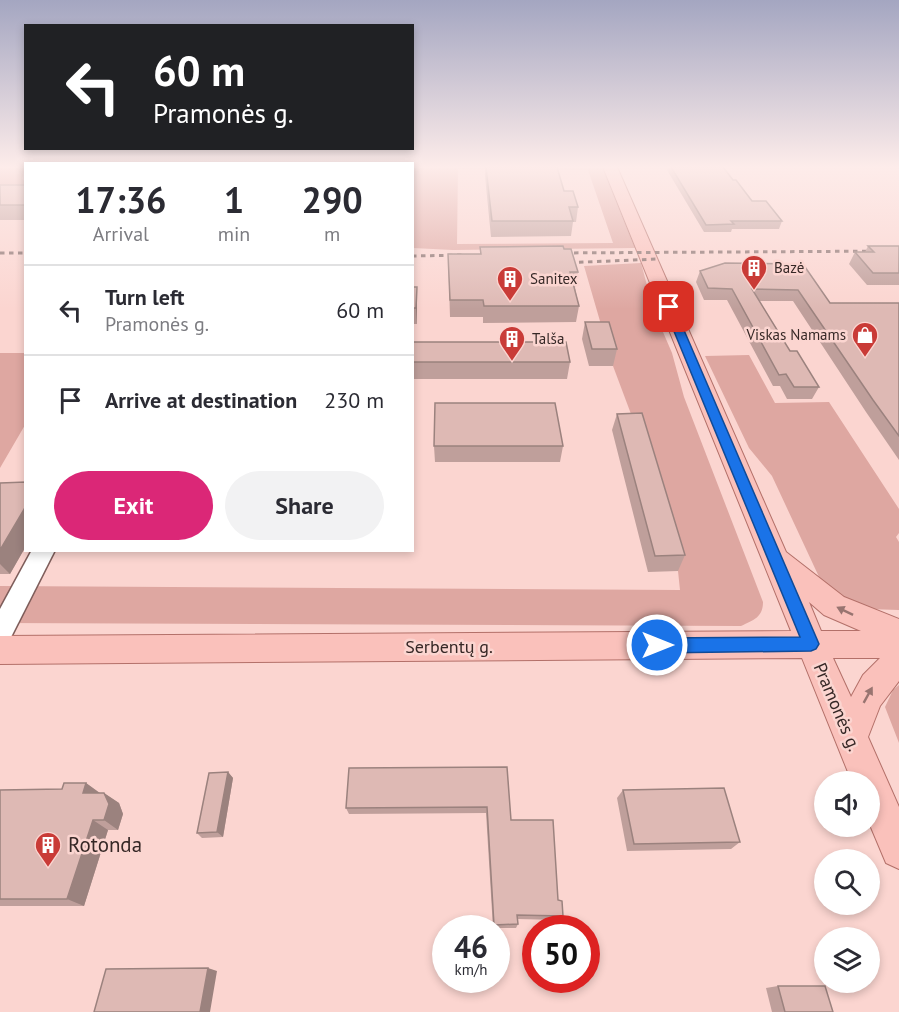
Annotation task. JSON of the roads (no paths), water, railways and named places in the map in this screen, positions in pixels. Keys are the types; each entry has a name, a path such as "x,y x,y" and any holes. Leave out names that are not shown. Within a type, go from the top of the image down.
{"main road":[{"name":"Pramonės g.","path":"630,214 865,771"},
{"path":"774,556 834,606 899,633"},
{"name":"Serbentų g.","path":"0,650 899,644"},
{"path":"851,737 866,697 876,683 899,662"},
{"name":"Pramonės g.","path":"880,805 899,850"}],"street":[{"path":"0,633 43,552"}],"railway":[{"path":"556,253 899,251"},
{"path":"0,253 24,253"},
{"path":"414,256 463,255"},
{"path":"561,263 657,259"}],"place":[{"name":"Bazė","path":"754,291"},
{"name":"Sanitex","path":"510,302"},
{"name":"Viskas Namams","path":"865,358"},
{"name":"Talša","path":"512,362"},
{"name":"Rotonda","path":"48,868"}]}
